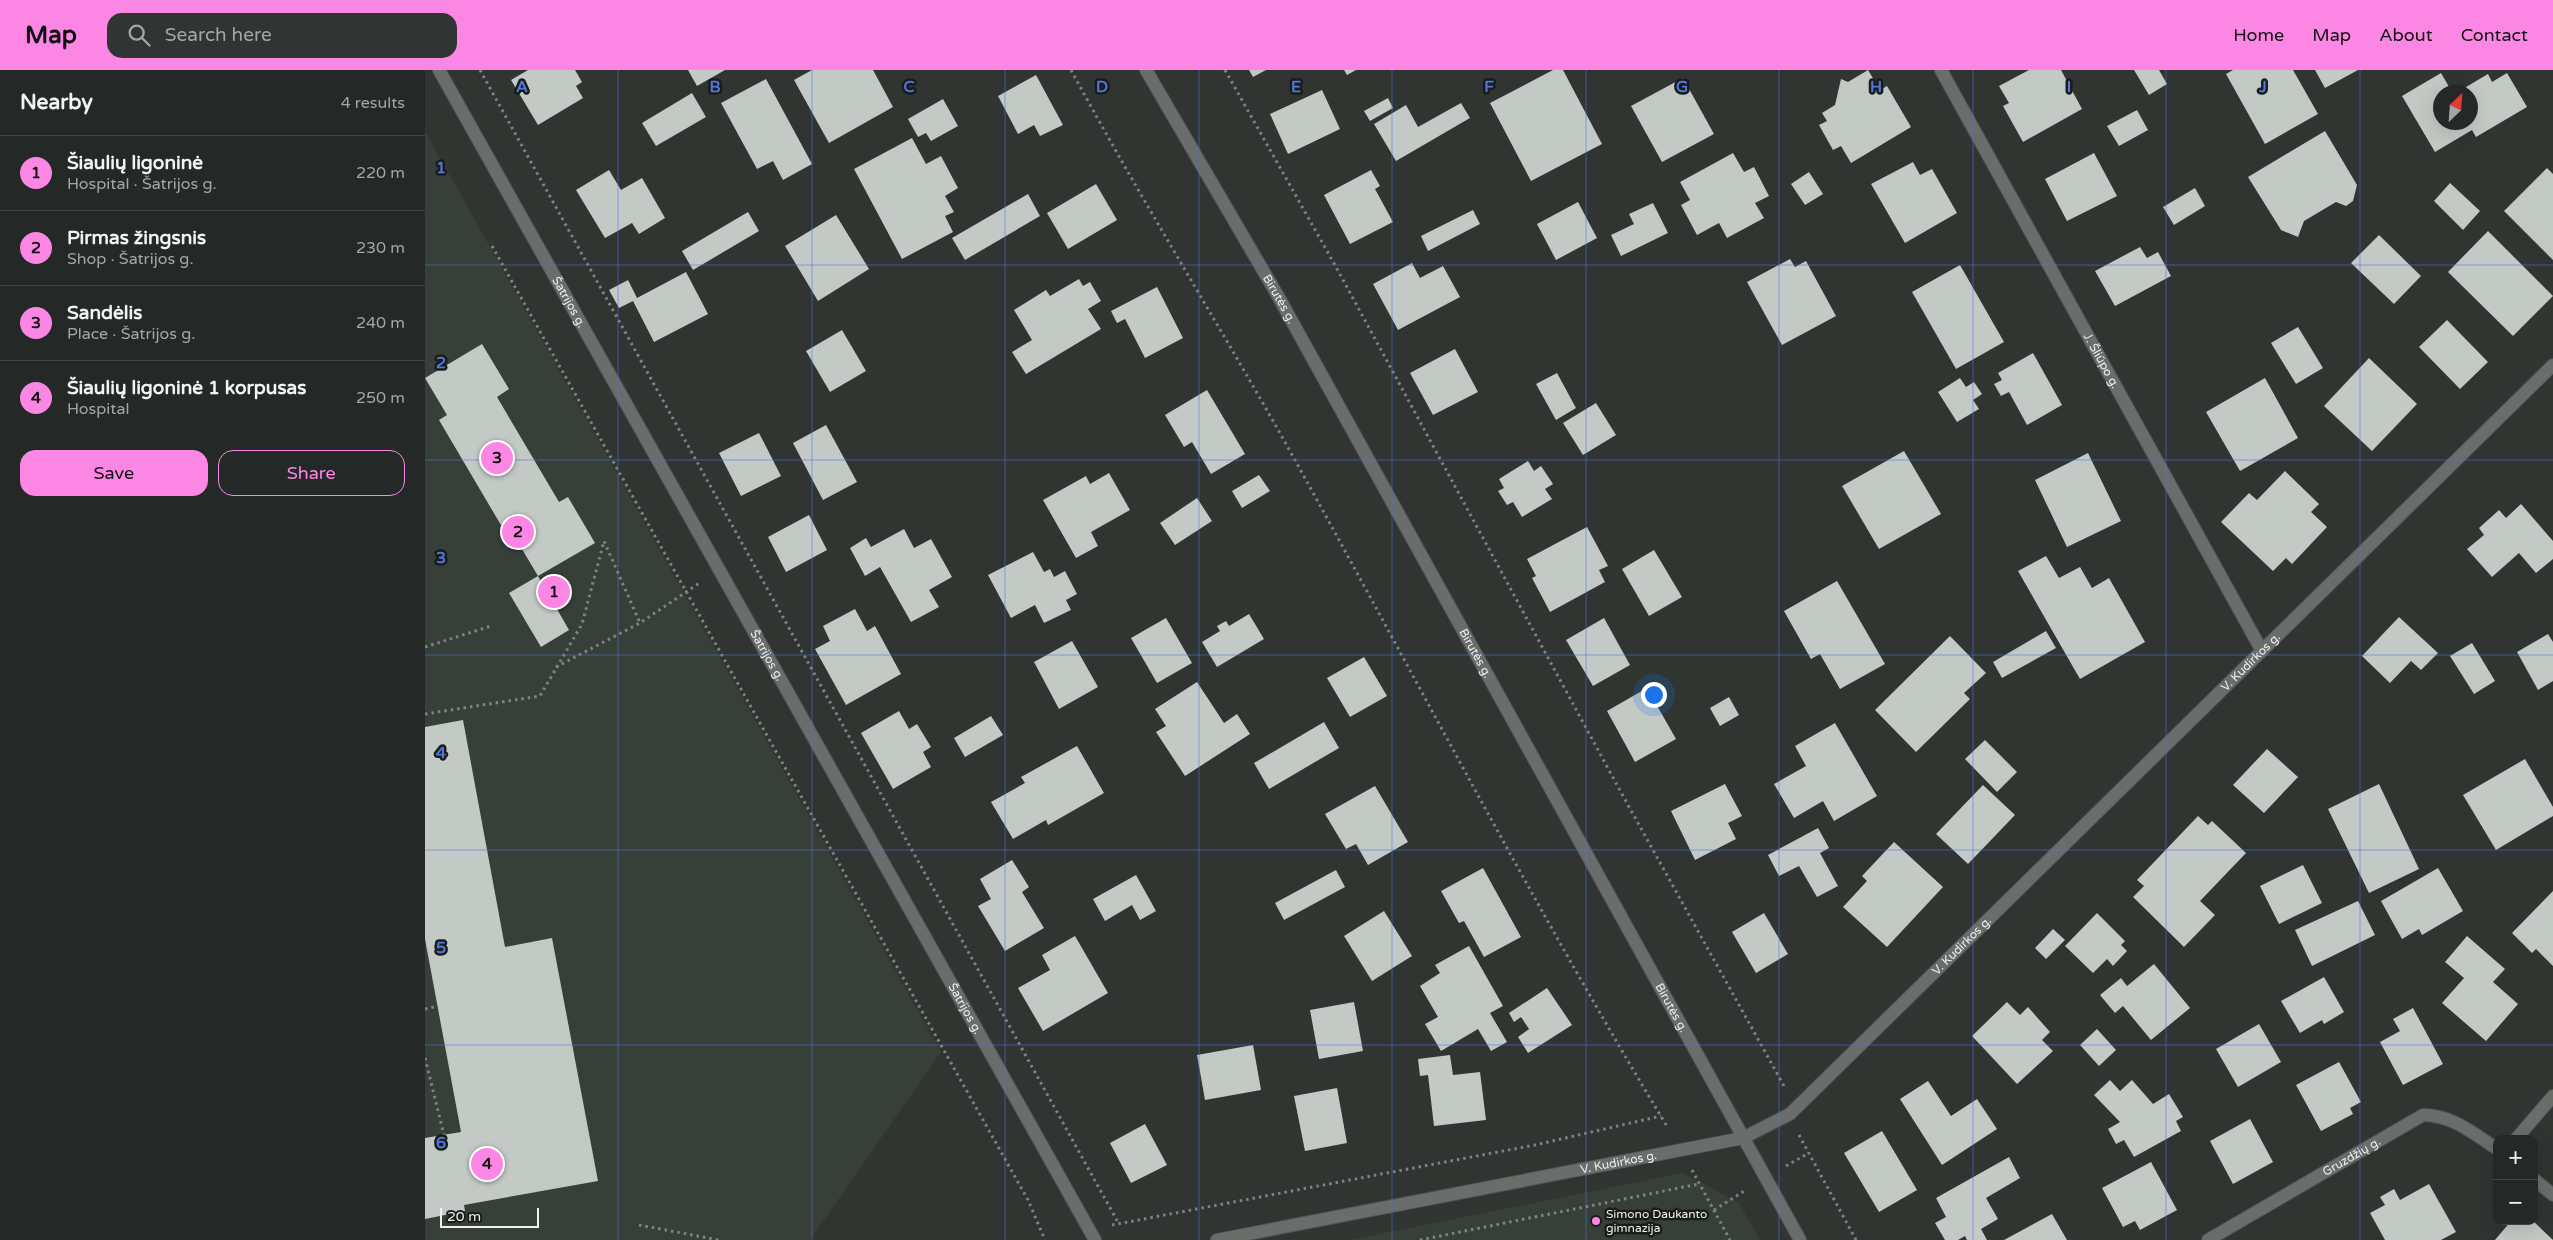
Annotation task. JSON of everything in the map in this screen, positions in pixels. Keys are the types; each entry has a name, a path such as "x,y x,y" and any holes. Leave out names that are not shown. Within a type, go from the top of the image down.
{"street":[{"name":"Šatrijos g.","path":"439,70 1092,1235"},
{"name":"Birutės g.","path":"1146,70 1278,296 1800,1240"},
{"name":"J. Šliūpo g.","path":"1941,70 2262,651"},
{"name":"V. Kudirkos g.","path":"1217,1240 1743,1138 1790,1114 2553,365"},
{"path":"2519,1135 2553,1096"},
{"name":"Gruzdžių g.","path":"2207,1240 2423,1116 2438,1115 2457,1122 2493,1146"},
{"path":"2535,1180 2553,1195"}],"path":[{"path":"480,70 1119,1224"},
{"path":"1071,70 1109,140 1280,433 1492,821 1681,1150 1730,1240"},
{"path":"1225,70 1336,267 1623,796 1782,1081 1790,1114 1807,1154 1856,1240"},
{"path":"492,246 1029,1200 1045,1240"},
{"path":"425,714 540,696 582,624 604,541 640,624"},
{"path":"555,668 640,624 718,570"},
{"path":"425,647 491,626"},
{"path":"425,1008 438,1006"},
{"path":"425,1058 444,1135"},
{"path":"1092,1235 1119,1224 1535,1145 1661,1116"},
{"path":"1420,1240 1699,1184"},
{"path":"639,1225 719,1240"}],"shaded area":[{"path":"425,131 941,1052 810,1240 425,1240"},
{"name":"Simono Daukanto gimnazija","path":"1683,1173 1739,1203 1760,1240 1350,1240"}],"building":[{"path":"528,70 575,70 582,82 576,86 583,98 538,125 511,80"},
{"path":"688,70 725,70 697,86"},
{"path":"812,70 873,70 893,107 829,143 794,80"},
{"path":"1249,70 1266,70 1253,77"},
{"path":"1344,70 1356,70 1347,75"},
{"path":"1553,70 1563,70 1602,144 1531,181 1490,103"},
{"path":"1868,70 1880,90 1887,86 1911,127 1851,163 1841,146 1833,150 1819,125 1827,121 1822,113 1835,105 1841,79 1848,82"},
{"path":"2029,70 2061,70 2082,109 2023,142 2003,106 2009,103 1999,86"},
{"path":"2134,70 2159,70 2167,84 2149,95"},
{"path":"2233,70 2293,70 2318,114 2265,144 2226,74"},
{"path":"2315,70 2358,70 2325,88"},
{"path":"2441,73 2448,85 2433,85 2433,130 2472,130 2435,152 2402,96"},
{"path":"2507,73 2527,107 2476,137 2472,130 2478,130 2478,85 2469,85 2488,74 2492,82"},
{"path":"1036,75 1063,125 1040,136 1034,125 1018,134 998,96"},
{"path":"1683,78 1714,134 1662,162 1631,106"},
{"path":"766,79 812,164 783,180 773,161 757,169 721,103"},
{"path":"1322,90 1340,129 1288,154 1270,114"},
{"path":"692,93 706,117 656,146 642,123"},
{"path":"1388,98 1393,108 1370,121 1364,111"},
{"path":"943,99 958,126 931,141 926,133 918,137 908,119"},
{"path":"1461,103 1470,118 1396,161 1374,124 1406,105 1418,127"},
{"path":"2137,110 2148,130 2119,146 2107,126"},
{"path":"2325,131 2357,185 2353,201 2346,206 2336,202 2304,221 2298,237 2281,230 2248,177"},
{"path":"912,138 926,164 941,156 958,188 945,196 954,212 945,216 953,232 902,259 854,169"},
{"path":"1733,153 1744,172 1754,167 1769,196 1755,203 1764,218 1727,238 1719,223 1697,235 1681,205 1690,200 1680,182"},
{"path":"2094,153 2117,196 2067,221 2045,179"},
{"path":"1913,162 1920,175 1932,169 1957,213 1905,243 1871,184"},
{"path":"2547,168 2553,174 2553,260 2504,211"},
{"path":"609,170 621,190 642,178 665,218 639,234 632,223 605,238 576,190"},
{"path":"1371,170 1380,186 1375,189 1393,222 1350,244 1324,195"},
{"path":"1809,172 1823,194 1805,205 1791,184"},
{"path":"2450,183 2480,211 2463,230 2434,201"},
{"path":"1096,184 1117,220 1068,249 1047,213"},
{"path":"2195,188 2205,206 2174,225 2163,207"},
{"path":"1028,194 1040,216 965,260 952,238"},
{"path":"1578,202 1597,238 1556,260 1537,224"},
{"path":"1653,203 1668,233 1621,256 1611,235 1634,224 1629,214"},
{"path":"1473,210 1480,224 1428,251 1421,236"},
{"path":"748,212 759,231 693,270 682,251"},
{"path":"836,215 869,269 818,301 785,246"},
{"path":"2488,231 2553,296 2513,336 2448,272"},
{"path":"2379,235 2421,276 2394,304 2351,263"},
{"path":"2140,247 2147,258 2158,252 2171,276 2115,306 2095,271"},
{"path":"1790,259 1795,267 1806,261 1836,316 1782,345 1747,282"},
{"path":"1412,263 1420,278 1443,266 1460,297 1398,330 1373,284"},
{"path":"1960,265 2004,342 1956,369 1912,292"},
{"path":"686,272 708,314 654,342 633,301 619,308 609,290 628,280 637,298"},
{"path":"1079,279 1083,286 1090,282 1101,301 1088,309 1101,329 1026,374 1012,352 1032,340 1014,310 1046,290 1050,296"},
{"path":"1157,287 1183,338 1145,358 1125,319 1117,323 1111,311"},
{"path":"2447,320 2488,362 2460,389 2419,347"},
{"path":"2298,327 2323,368 2296,384 2271,343"},
{"path":"842,330 866,371 830,392 806,351"},
{"path":"482,344 509,389 497,397 559,502 568,497 595,543 538,576 513,534 508,537 439,420 447,415 425,378"},
{"path":"1455,349 1478,392 1433,415 1410,373"},
{"path":"2033,353 2062,405 2027,425 2009,392 2001,396 1994,384 2002,380 1998,373"},
{"path":"2369,358 2417,404 2372,451 2324,406"},
{"path":"1557,373 1576,408 1556,420 1536,384"},
{"path":"1960,378 1966,387 1974,382 1982,394 1973,400 1979,409 1957,422 1938,392"},
{"path":"2265,378 2298,438 2240,471 2206,412"},
{"path":"1207,390 1245,454 1211,474 1192,442 1184,447 1165,415"},
{"path":"1596,403 1616,435 1583,455 1563,423"},
{"path":"826,425 857,482 823,500 793,443"},
{"path":"759,433 781,476 741,496 719,453"},
{"path":"1904,451 1941,514 1879,549 1842,486"},
{"path":"2088,453 2121,521 2067,547 2035,480"},
{"path":"1528,461 1534,471 1541,466 1553,484 1545,489 1552,499 1522,517 1513,502 1507,505 1498,491 1504,488 1499,479"},
{"path":"2285,471 2319,504 2311,512 2327,527 2292,564 2286,558 2273,571 2221,522 2249,493 2257,500"},
{"path":"1109,473 1130,510 1091,532 1098,546 1076,558 1043,500 1086,476 1090,484"},
{"path":"1259,475 1270,491 1242,508 1232,491"},
{"path":"1197,498 1212,521 1175,545 1160,523"},
{"path":"2521,504 2553,541 2553,559 2536,573 2519,553 2492,577 2467,549 2484,535 2479,528 2499,510 2506,518"},
{"path":"809,515 827,550 786,572 768,537"},
{"path":"1587,527 1608,566 1599,570 1605,582 1550,612 1532,578 1536,576 1527,559"},
{"path":"904,529 914,548 931,539 952,577 929,590 939,607 911,622 880,567 865,576 850,548 866,538 871,547"},
{"path":"1654,550 1682,597 1649,616 1622,569"},
{"path":"1033,552 1044,572 1050,569 1054,577 1065,571 1077,594 1066,600 1071,610 1044,623 1035,605 1011,618 988,575"},
{"path":"2046,556 2059,578 2080,567 2092,588 2109,578 2145,642 2080,679 2018,571"},
{"path":"538,576 569,630 541,647 509,593"},
{"path":"1837,581 1885,664 1840,689 1820,654 1811,659 1784,611"},
{"path":"855,609 867,631 875,626 901,674 846,705 815,649 830,641 823,626"},
{"path":"1249,614 1264,639 1217,667 1202,642 1220,631 1217,626 1226,621 1229,626"},
{"path":"2399,617 2438,653 2421,670 2411,661 2390,683 2362,656"},
{"path":"1166,618 1192,663 1157,683 1131,638"},
{"path":"1604,618 1630,665 1593,686 1566,640"},
{"path":"2046,631 2056,648 2002,678 1993,662"},
{"path":"2548,634 2553,642 2553,681 2538,690 2517,652"},
{"path":"1950,636 1986,673 1964,693 1970,699 1916,752 1875,710"},
{"path":"1072,641 1098,687 1059,709 1034,662"},
{"path":"2472,643 2495,681 2474,694 2450,656"},
{"path":"1364,657 1387,696 1350,717 1327,678"},
{"path":"1197,682 1224,723 1237,714 1250,734 1185,776 1156,732 1166,726 1155,709"},
{"path":"1647,688 1676,739 1635,762 1607,711"},
{"path":"1729,697 1739,715 1720,726 1710,708"},
{"path":"899,711 909,729 917,724 931,747 923,752 931,767 893,789 861,733"},
{"path":"991,716 1003,735 965,757 954,738"},
{"path":"463,720 505,947 552,938 598,1181 464,1205 465,1211 425,1219 425,1138 461,1132 425,939 425,727"},
{"path":"1324,722 1339,748 1269,789 1254,763"},
{"path":"1835,723 1877,796 1834,821 1823,801 1794,818 1774,784 1806,766 1795,746"},
{"path":"1985,740 2017,772 1997,792 1965,759"},
{"path":"1077,746 1104,793 1048,825 1046,820 1013,839 991,802 1025,783 1021,777"},
{"path":"2267,749 2298,777 2264,813 2233,785"},
{"path":"2525,759 2553,807 2553,816 2496,850 2463,795"},
{"path":"1725,784 1742,816 1728,823 1736,839 1695,860 1671,811"},
{"path":"2379,784 2419,869 2369,893 2328,809"},
{"path":"1983,785 2015,815 1968,864 1936,834"},
{"path":"1375,786 1408,842 1368,865 1356,844 1346,849 1325,814"},
{"path":"2198,816 2208,825 2212,821 2246,853 2200,901 2215,915 2184,947 2133,897 2144,886 2137,880"},
{"path":"1818,828 1829,848 1820,853 1838,886 1817,897 1799,866 1779,876 1768,855"},
{"path":"1894,842 1943,887 1887,947 1843,907 1867,881 1862,876"},
{"path":"1012,860 1029,887 1022,892 1044,928 1005,951 978,906 991,899 980,879"},
{"path":"2303,865 2322,903 2279,924 2260,886"},
{"path":"1483,868 1521,937 1484,957 1464,921 1459,923 1441,891"},
{"path":"2438,868 2463,911 2422,935 2419,929 2402,939 2381,901"},
{"path":"1336,870 1345,887 1284,920 1275,903"},
{"path":"1136,875 1156,911 1140,920 1132,905 1105,921 1093,899"},
{"path":"2553,891 2553,966 2536,949 2532,953 2512,933"},
{"path":"2358,901 2375,935 2312,966 2295,930"},
{"path":"1384,911 1412,956 1372,981 1344,936"},
{"path":"1764,913 1788,954 1756,973 1732,932"},
{"path":"2097,913 2125,941 2121,945 2127,951 2113,966 2107,959 2093,973 2065,946"},
{"path":"2053,929 2065,940 2046,959 2035,948"},
{"path":"1075,936 1108,993 1043,1031 1018,988 1050,970 1042,955"},
{"path":"2467,936 2505,969 2493,982 2518,1004 2486,1041 2442,1003 2464,978 2445,962"},
{"path":"1469,946 1503,1006 1490,1013 1507,1042 1491,1051 1478,1029 1441,1051 1425,1024 1438,1017 1420,986 1440,973 1435,965"},
{"path":"2154,964 2190,1008 2151,1040 2123,1006 2115,1013 2100,995 2121,978 2127,986"},
{"path":"2324,977 2344,1012 2324,1024 2322,1020 2300,1033 2281,1001"},
{"path":"1547,988 1572,1025 1528,1053 1518,1037 1529,1029 1521,1017 1514,1022 1509,1013"},
{"path":"1354,1002 1363,1051 1319,1059 1310,1010"},
{"path":"2007,1002 2020,1015 2028,1007 2050,1032 2042,1040 2053,1051 2017,1084 1972,1036"},
{"path":"2413,1008 2443,1064 2403,1085 2380,1042 2400,1031 2393,1019"},
{"path":"2259,1024 2281,1062 2238,1087 2216,1049"},
{"path":"2097,1029 2116,1050 2099,1066 2080,1045"},
{"path":"1253,1045 1261,1090 1205,1100 1197,1055"},
{"path":"1450,1055 1453,1075 1480,1072 1486,1120 1434,1126 1428,1075 1420,1076 1418,1059"},
{"path":"2339,1062 2361,1102 2350,1108 2353,1114 2321,1131 2296,1085"},
{"path":"2110,1080 2120,1091 2132,1080 2153,1104 2169,1094 2183,1117 2176,1121 2181,1131 2134,1157 2124,1140 2116,1144 2108,1129 2120,1122 2094,1095"},
{"path":"1928,1081 1951,1116 1977,1099 1997,1129 1942,1165 1900,1099"},
{"path":"1337,1088 1347,1143 1305,1151 1294,1096"},
{"path":"2250,1119 2273,1162 2233,1184 2210,1141"},
{"path":"1145,1124 1167,1165 1131,1183 1110,1143"},
{"path":"1882,1131 1917,1190 1879,1212 1844,1153"},
{"path":"2009,1157 2020,1178 1986,1198 1998,1219 1981,1229 1987,1240 1967,1240 1965,1236 1958,1240 1945,1240 1935,1223 1946,1217 1936,1198"},
{"path":"2151,1162 2177,1210 2140,1230 2135,1221 2123,1227 2102,1188"},
{"path":"2429,1184 2456,1232 2441,1240 2385,1240 2370,1213 2385,1205 2380,1197 2394,1189 2400,1200"},
{"path":"2052,1214 2067,1240 2004,1240"},
{"path":"2508,1225 2537,1225 2553,1240 2495,1240"}],"place":[{"name":"Sandėlis","path":"497,458"},
{"name":"Pirmas žingsnis","path":"518,532"},
{"name":"Šiaulių ligoninė","path":"554,592"},
{"name":"Šiaulių ligoninė 1 korpusas","path":"487,1164"},
{"name":"Simono Daukanto gimnazija","path":"1596,1221"}]}
